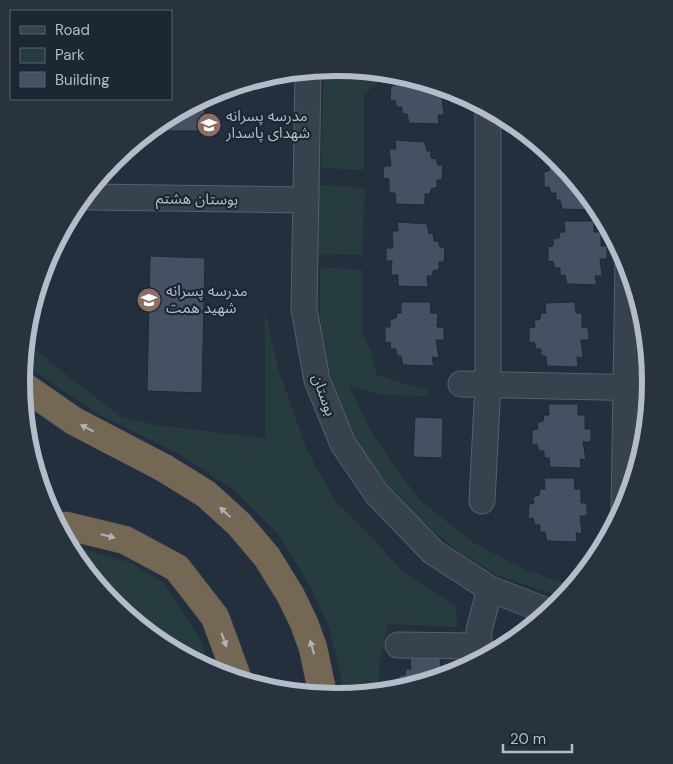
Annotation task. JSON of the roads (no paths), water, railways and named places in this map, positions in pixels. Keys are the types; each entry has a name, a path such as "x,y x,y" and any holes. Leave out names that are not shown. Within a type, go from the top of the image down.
{"highway":[{"path":"30,391 74,421 164,468 206,494 239,524 267,557 291,596 313,648 322,688"},
{"path":"66,526 125,540 177,568 215,617 235,671"}],"street":[{"name":"بوستان","path":"308,77 304,309 317,380 343,444 377,494 433,552 490,589 542,609"},
{"path":"482,501 488,384 488,116"},
{"name":"بوستان هشتم","path":"92,197 306,200"},
{"path":"624,488 628,285"},
{"path":"460,384 643,388"},
{"path":"398,645 478,653 479,630 490,589"}],"place":[{"name":"مدرسه پسرانه شهدای پاسدار","path":"209,125"},
{"name":"مدرسه پسرانه شهید همت","path":"149,300"}]}
